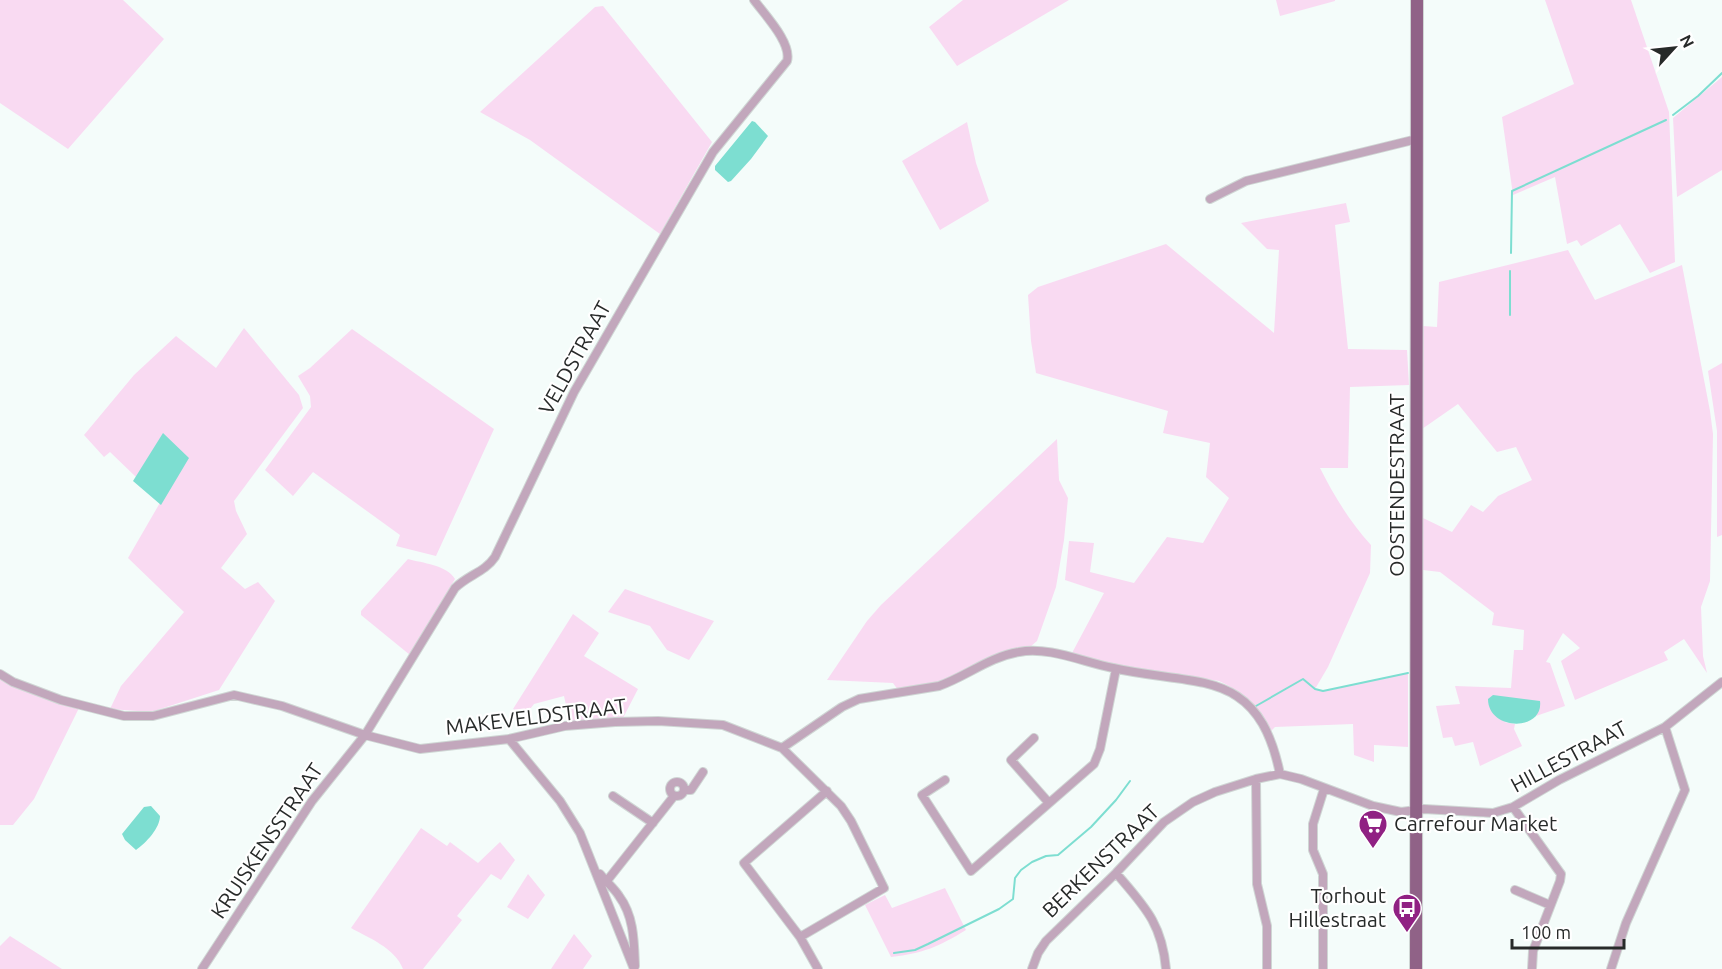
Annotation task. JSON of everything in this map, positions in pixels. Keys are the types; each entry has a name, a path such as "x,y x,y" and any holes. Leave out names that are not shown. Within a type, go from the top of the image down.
{"main road":[{"name":"OOSTENDESTRAAT","path":"1416,0 1416,969"}],"street":[{"name":"VELDSTRAAT","path":"365,735 455,588 465,579 486,568 495,556 574,392 713,152 787,61 788,54 784,42 754,0"},
{"path":"1210,199 1246,181 1417,139"},
{"path":"800,937 884,888 851,821 841,806 782,748 842,707 859,699 939,686 951,682 987,661 1019,652 1039,650 1116,669 1186,678 1216,685 1245,701 1259,716 1276,755 1280,774 1301,779 1373,806 1401,812 1417,809"},
{"path":"945,780 922,795 970,871 1014,836 1094,764 1100,749 1116,669"},
{"name":"MAKEVELDSTRAAT","path":"0,675 61,700 124,716 153,716 234,695 282,706 365,735 420,749 509,739 565,726 658,721 723,725 782,748"},
{"name":"HILLESTRAAT","path":"1417,809 1492,813 1513,807 1588,764 1665,727 1722,682"},
{"path":"1611,969 1626,923 1685,790 1665,727"},
{"name":"KRUISKENSSTRAAT","path":"202,969 312,801 365,735"},
{"path":"1034,738 1011,760 1048,804"},
{"path":"509,739 571,817 595,869 635,969"},
{"path":"674,796 679,797 685,790 691,790 703,772"},
{"name":"BERKENSTRAAT","path":"1032,969 1046,941 1116,873 1164,822 1193,802 1215,792 1280,774"},
{"path":"1256,779 1257,884 1267,926 1268,969"},
{"path":"674,796 670,789 674,783 683,784 685,790"},
{"path":"1323,969 1323,874 1313,850 1313,824 1324,789"},
{"path":"818,969 800,937 744,863 827,791"},
{"path":"613,796 653,823"},
{"path":"606,882 674,796"},
{"path":"1513,807 1561,874 1533,951 1532,969"},
{"path":"595,869 619,895 630,918 633,930 635,969"},
{"path":"1116,873 1147,909 1159,930 1166,969"},
{"path":"1515,890 1550,905"}],"shaded area":[{"path":"0,0 123,0 164,39 68,149 0,103"},
{"path":"963,0 1069,0 957,66 929,27"},
{"path":"1276,0 1335,0 1335,1 1280,16"},
{"path":"1545,0 1631,0 1669,112 1675,262 1650,273 1620,224 1581,246 1577,240 1567,244 1555,177 1513,195 1502,117 1574,84"},
{"path":"603,6 712,142 660,234 530,140 480,112 595,7"},
{"path":"1722,77 1722,170 1677,197 1673,118"},
{"path":"967,122 976,163 989,201 940,230 902,161"},
{"path":"1346,203 1350,222 1335,225 1348,349 1407,350 1409,385 1350,387 1348,468 1320,468 1343,508 1371,545 1370,573 1328,667 1315,689 1323,691 1408,673 1408,747 1374,745 1374,762 1354,755 1353,724 1275,727 1270,732 1250,701 1219,681 1107,663 1072,653 1104,593 1065,580 1069,541 1094,543 1090,572 1134,583 1167,537 1203,543 1229,498 1206,477 1210,443 1163,433 1168,411 1036,373 1028,295 1038,287 1166,244 1274,333 1279,250 1267,249 1241,223"},
{"path":"1568,250 1595,300 1682,265 1713,434 1710,581 1701,607 1703,656 1707,673 1684,639 1664,652 1668,660 1575,700 1561,661 1580,648 1563,633 1546,662 1550,663 1565,706 1536,716 1537,714 1504,722 1515,724 1514,729 1522,746 1480,766 1473,742 1455,746 1452,737 1443,738 1436,706 1460,704 1455,686 1511,688 1514,650 1523,650 1524,630 1492,625 1494,613 1440,572 1423,570 1423,518 1452,532 1471,505 1483,512 1498,496 1532,480 1516,447 1497,452 1458,404 1422,429 1423,326 1437,327 1439,282"},
{"path":"244,328 299,395 303,408 234,501 236,511 247,534 221,568 245,589 258,582 275,601 219,690 151,712 110,709 121,686 184,612 128,558 161,501 110,452 104,457 84,435 134,375 176,336 216,368"},
{"path":"352,329 494,429 436,556 396,546 400,535 313,472 293,496 265,470 311,407 310,396 298,376 310,368"},
{"path":"1722,363 1722,535 1717,537 1717,431 1708,371"},
{"path":"1057,439 1059,480 1068,498 1064,540 1056,587 1037,641 1030,647 988,657 948,679 927,685 898,690 893,683 827,680 867,621 881,605"},
{"path":"408,559 440,568 455,579 410,655 361,615 361,611"},
{"path":"625,589 714,621 689,660 667,650 650,626 608,612"},
{"path":"573,614 599,633 584,656 638,689 623,718 587,719 570,723 564,696 534,704 527,713 513,709"},
{"path":"0,677 79,708 34,799 13,825 0,825"},
{"path":"421,828 447,846 450,842 478,863 500,842 515,860 501,880 491,874 457,916 462,920 423,969 403,969 388,949 351,928"},
{"path":"528,874 545,895 528,919 507,907"},
{"path":"945,888 966,930 930,948 891,957 865,905 885,895 892,908"},
{"path":"574,934 592,956 583,969 551,969"},
{"path":"10,936 62,969 0,969 0,946"}],"water":[{"path":"752,121 768,136 751,159 728,182 715,170 715,166"},
{"path":"163,433 189,458 161,505 133,481"},
{"path":"1493,695 1540,701 1539,711 1534,718 1525,722 1516,724 1506,722 1490,710 1488,699"},
{"path":"151,806 160,816 158,825 152,835 136,850 122,834 144,807"}],"waterway":[{"path":"1673,115 1698,96 1722,73"},
{"path":"1511,253 1512,191 1666,120"},
{"path":"1510,271 1510,315"},
{"path":"1256,706 1303,679 1315,689 1323,691 1408,673"},
{"path":"894,953 915,950 999,909 1013,899 1015,878 1021,870 1046,856 1058,855 1091,827 1130,781"}],"place":[{"name":"Carrefour Market","path":"1373,850"},
{"name":"Torhout Hillestraat","path":"1407,934"}]}
